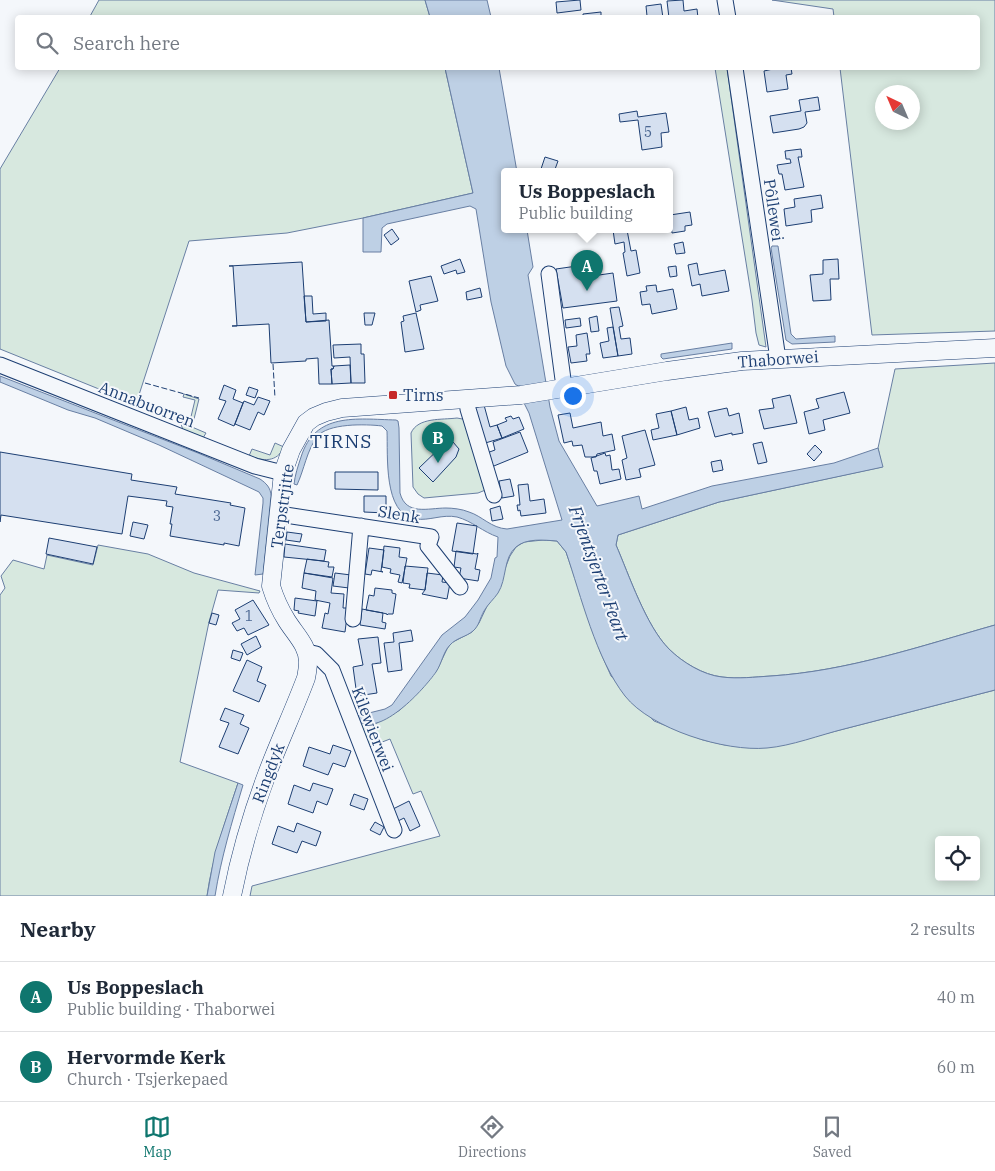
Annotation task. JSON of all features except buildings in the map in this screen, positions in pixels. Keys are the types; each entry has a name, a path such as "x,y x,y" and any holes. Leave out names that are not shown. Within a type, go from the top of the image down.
{"street":[{"path":"725,0 728,15"},
{"name":"Pôllewei","path":"735,70 778,358"},
{"path":"548,274 556,389"},
{"name":"Thaborwei","path":"521,395 667,371 742,361 995,348"},
{"name":"Annabuorren","path":"0,365 255,466 283,473"},
{"name":"Terpstrjitte","path":"307,652 302,641 288,623 275,600 272,586 283,473 291,450 306,423 326,412 342,408 521,395"},
{"path":"468,400 468,409 494,494"},
{"name":"Slenk","path":"279,514 431,537 428,546 460,587"},
{"name":"Slenk","path":"353,619 360,526"},
{"name":"Kilewierwei","path":"307,652 316,654 332,670 394,830"},
{"name":"Ringdyk","path":"232,896 244,842 254,811 306,678 307,652"}],"shaded area":[{"path":"99,0 425,0 429,15 91,15"},
{"path":"772,0 995,0 995,331 872,335 840,70 980,70 980,15 834,15 833,9"},
{"path":"59,70 445,70 473,193 287,233 189,241 136,404 0,349 0,169"},
{"path":"715,70 727,70 766,347 759,345"},
{"path":"995,363 995,625 912,649 828,669 746,678 722,677 708,674 680,659 669,649 653,627 639,600 616,545 618,535 719,502 882,467 878,448 895,369"},
{"path":"184,394 199,399 192,427 206,433 203,438 184,433 181,424 189,425 195,400 183,397"},
{"path":"457,418 468,420 488,489 478,493 424,498 413,487 411,433 419,424 425,422"},
{"path":"275,443 284,447 278,456 274,458 264,460 249,456 252,449 270,455"},
{"path":"557,541 566,552 600,651 611,676 654,721 703,740 725,745 801,740 995,690 995,896 250,896 252,886 440,836 421,791 413,794 390,739 364,749 353,717 375,724 400,710 437,670 451,643 472,632 479,623 516,547 524,542"},
{"path":"98,545 148,554 194,573 260,591 259,593 218,590 209,622 180,762 238,783 216,853 207,896 0,896 0,595 5,588 1,576 13,560 44,569 47,555 93,565"}],"water":[{"path":"425,0 487,0 491,15 429,15"},
{"name":"Frjentsjerter Feart","path":"445,70 499,70 516,168 501,168 501,233 527,233 533,267 528,275 550,407 559,441 597,506 639,496 642,509 712,486 834,463 878,448 883,467 719,502 618,535 616,545 639,600 653,627 669,649 680,659 708,674 722,677 746,678 828,669 912,649 995,625 995,690 776,747 750,748 731,746 690,736 652,719 625,696 615,681 598,646 566,552 557,541 535,540 520,544 512,552 501,587 484,611 477,627 450,645 436,672 422,689 390,717 367,724 358,721 357,716 385,709 392,705 442,635 465,617 478,600 491,578 495,558 497,557 498,537 457,517 446,516 415,519 405,515 397,507 392,495 389,482 387,431 382,426 347,426 322,432 311,448 297,485 294,484 307,442 316,432 327,425 352,419 398,421 400,493 407,505 412,508 460,509 474,514 491,524 507,529 562,520 529,413 523,401 521,388 515,384 506,366 491,302 476,209 470,206 387,224 382,228 381,252 363,252 363,218 473,193"},
{"path":"772,246 778,246 791,334 796,339 835,336 835,342 792,344 786,340"},
{"path":"732,343 732,349 663,359 661,357 661,354"},
{"path":"0,376 260,479 266,484 271,493 263,574 255,575 263,503 263,498 259,492 159,445 95,418 68,410 0,382"},
{"path":"238,783 243,785 231,826 215,896 207,896 215,852"}],"fence":[{"path":"273,364 275,398"},
{"path":"145,383 199,398"}],"place":[{"name":"Us Boppeslach","path":"587,291"},
{"name":"Tirns","path":"393,395"},
{"name":"Hervormde Kerk","path":"438,463"}],"district":[{"name":"TIRNS","path":"341,441"}]}
